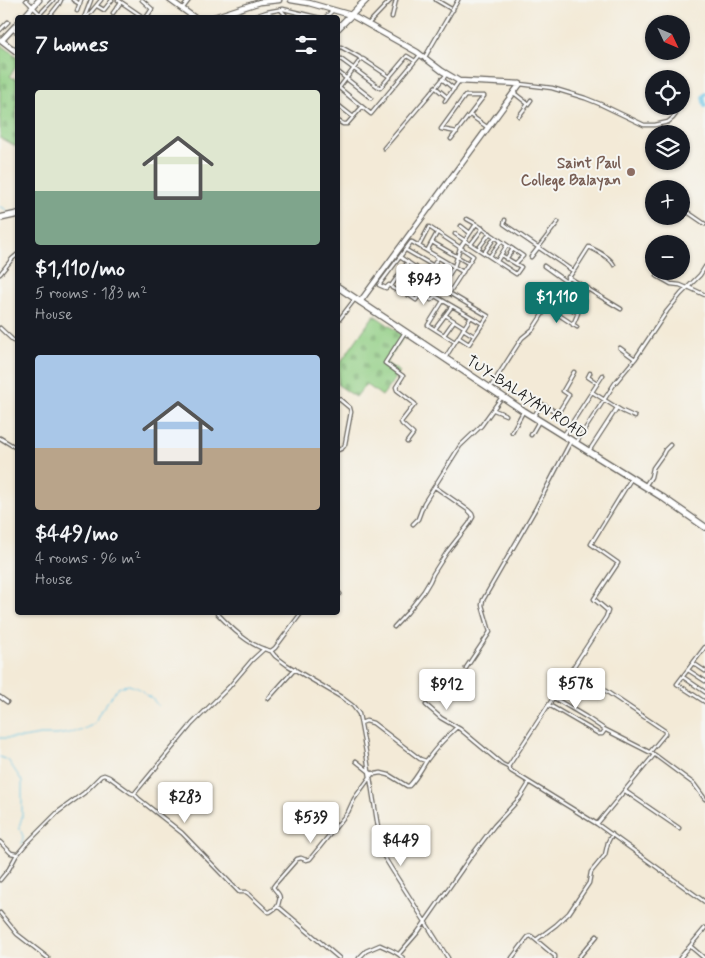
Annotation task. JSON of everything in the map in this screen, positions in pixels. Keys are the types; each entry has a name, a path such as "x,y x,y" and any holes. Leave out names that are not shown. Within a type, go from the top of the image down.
{"main road":[{"path":"340,26 366,0"},
{"path":"0,218 15,215"},
{"name":"TUY-BALAYAN ROAD","path":"340,288 533,417 662,497 705,527"}],"street":[{"path":"26,0 40,14 54,0"},
{"path":"26,15 39,0"},
{"path":"50,15 60,0"},
{"path":"73,0 80,4"},
{"path":"77,12 82,0"},
{"path":"86,15 91,0"},
{"path":"88,15 102,0"},
{"path":"97,6 104,10 112,0"},
{"path":"113,13 120,2 125,0"},
{"path":"142,0 152,9 148,15"},
{"path":"170,0 192,15"},
{"path":"183,8 189,0"},
{"path":"220,15 260,2 277,0"},
{"path":"291,0 351,15 423,56 459,81 497,82 552,88 600,104 646,126 668,122 675,115"},
{"path":"368,24 391,0"},
{"path":"392,17 396,0"},
{"path":"436,0 453,10"},
{"path":"340,90 372,114 415,61 423,56 458,0"},
{"path":"120,2 140,15"},
{"path":"281,10 285,15"},
{"path":"258,15 281,10 303,15"},
{"path":"328,15 333,10"},
{"path":"264,15 267,12"},
{"path":"267,12 270,15"},
{"path":"0,30 8,22"},
{"path":"15,26 1,40 15,51"},
{"path":"340,47 363,59 390,77"},
{"path":"340,58 380,88 407,56 415,61"},
{"path":"340,86 361,59"},
{"path":"340,74 372,98"},
{"path":"384,148 447,74"},
{"path":"442,79 454,88"},
{"path":"445,101 459,81"},
{"path":"340,318 358,300 406,238 520,84"},
{"path":"435,87 447,97"},
{"path":"514,93 528,104"},
{"path":"452,139 484,96 465,96 441,130 457,132"},
{"path":"519,116 531,100"},
{"path":"340,106 353,116"},
{"path":"340,122 347,124 362,106"},
{"path":"470,115 488,128"},
{"path":"690,214 705,224"},
{"path":"467,220 483,228 523,256 510,270"},
{"path":"505,220 504,224 573,271"},
{"path":"531,256 558,222"},
{"path":"413,287 431,300 436,295 454,267 460,248 476,224"},
{"path":"461,226 470,232"},
{"path":"418,246 429,228 472,256 449,293"},
{"path":"471,244 483,228"},
{"path":"427,251 437,233"},
{"path":"478,249 490,233"},
{"path":"455,234 516,274 521,267 501,255"},
{"path":"484,253 495,237"},
{"path":"406,238 462,272"},
{"path":"490,257 501,241"},
{"path":"408,262 391,286 389,285 384,288 379,285 412,242"},
{"path":"432,242 468,263"},
{"path":"496,261 507,245"},
{"path":"490,388 522,338 533,329 589,246 608,258 614,265"},
{"path":"506,259 513,249"},
{"path":"406,250 432,265"},
{"path":"0,274 15,256"},
{"path":"400,257 434,280 449,293 488,316 469,344 458,337"},
{"path":"408,295 418,280 438,258"},
{"path":"434,280 446,262"},
{"path":"544,266 565,281"},
{"path":"400,289 416,267"},
{"path":"466,668 490,632 482,605 483,600 574,443 667,311 705,267"},
{"path":"568,277 621,309"},
{"path":"418,280 443,301 483,324"},
{"path":"664,280 705,295"},
{"path":"391,286 398,291 400,289 416,300 422,293"},
{"path":"560,288 584,302"},
{"path":"580,299 588,288"},
{"path":"553,298 578,313 574,325"},
{"path":"443,301 428,324 454,342"},
{"path":"435,329 452,306"},
{"path":"547,307 577,327"},
{"path":"445,315 474,336"},
{"path":"444,358 471,317"},
{"path":"444,335 454,321"},
{"path":"0,328 15,342"},
{"path":"405,332 386,363 403,376 396,387 397,390 415,404 401,422 413,434 407,442"},
{"path":"620,348 635,359"},
{"path":"533,417 542,404 558,413 569,395 563,391 574,372"},
{"path":"590,373 588,377 598,383"},
{"path":"564,436 603,375"},
{"path":"592,392 635,417"},
{"path":"413,524 418,519 421,508 460,446 481,426 503,396"},
{"path":"340,400 350,408 351,412 345,444 340,449"},
{"path":"588,452 617,408"},
{"path":"494,410 506,415"},
{"path":"512,432 524,411"},
{"path":"531,435 540,421"},
{"path":"0,438 15,447"},
{"path":"644,487 651,477 653,468 670,444"},
{"path":"508,767 606,617 608,611 594,599 618,563 591,544 631,479"},
{"path":"394,627 424,592 447,552 473,517 468,510 435,487"},
{"path":"219,615 236,632 264,649 271,651 295,670 341,697 353,706 359,714 383,855 448,958"},
{"path":"271,651 300,615"},
{"path":"134,794 192,724 264,649"},
{"path":"704,649 677,684 694,697 705,702"},
{"path":"693,663 705,671"},
{"path":"573,669 665,731 665,734 649,752"},
{"path":"268,699 295,670"},
{"path":"688,670 705,681"},
{"path":"683,677 705,692"},
{"path":"0,696 7,702"},
{"path":"554,698 605,730 654,755 694,784 705,799"},
{"path":"426,705 460,729 511,771 612,834 705,902"},
{"path":"549,705 599,734 602,734 605,730"},
{"path":"361,723 366,720 372,723 420,759 426,761"},
{"path":"356,761 368,771 389,775 409,786 426,761 456,728"},
{"path":"597,824 654,755"},
{"path":"0,880 26,844 58,812 84,793 102,775 106,775 134,794 182,833 239,892 246,892 270,912 277,907 280,898 273,887 298,858 310,859 348,812 354,799 373,773"},
{"path":"399,954 415,936 494,826 520,798 528,782"},
{"path":"625,791 679,828"},
{"path":"536,940 569,913 589,883 591,872 604,855 612,834"},
{"path":"0,842 11,853 13,861"},
{"path":"11,853 18,854"},
{"path":"277,907 339,958"},
{"path":"0,913 17,934 48,958"},
{"path":"680,958 705,928"},
{"path":"512,958 528,937 531,936 555,958"},
{"path":"578,958 597,936"},
{"path":"359,958 366,952 380,946 392,950 403,958"},
{"path":"690,946 704,958"}],"green space":[{"path":"0,44 15,55 15,68 10,76 15,79 15,146 0,138"},
{"path":"374,315 404,336 386,363 400,372 382,396 366,384 356,397 340,386 340,363"}],"waterway":[{"path":"705,94 703,97 705,106"},
{"path":"0,207 4,208 7,212 15,211"},
{"path":"0,738 23,738 80,731 94,724 98,715 118,688 123,686 129,685 140,689 152,698 158,706"},
{"path":"0,757 8,760 22,781 22,817 19,827 23,836 22,844"}],"place":[{"name":"Saint Paul College Balayan","path":"631,172"}]}
